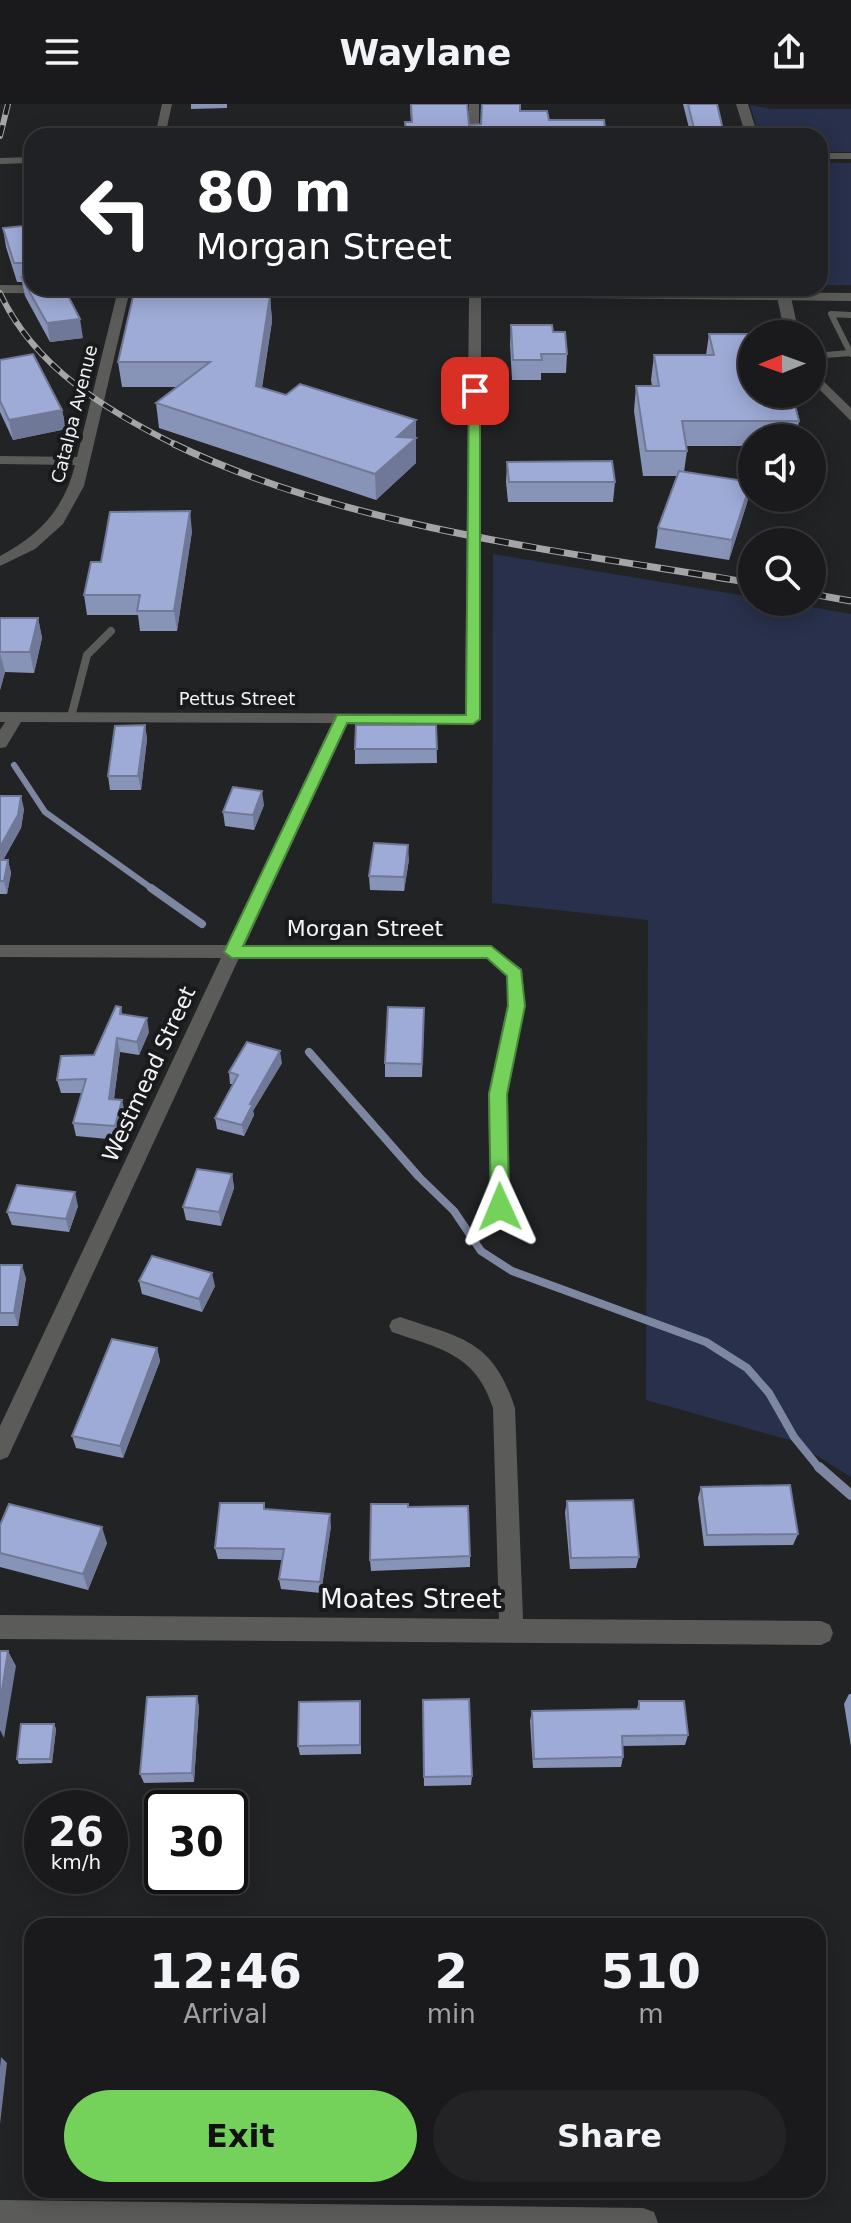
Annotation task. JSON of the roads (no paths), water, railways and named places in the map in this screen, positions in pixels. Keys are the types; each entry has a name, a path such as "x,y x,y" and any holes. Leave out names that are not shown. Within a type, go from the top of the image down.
{"street":[{"path":"162,128 167,104"},
{"path":"474,104 474,128"},
{"path":"742,104 750,128"},
{"path":"828,156 851,156"},
{"path":"0,161 24,160"},
{"path":"0,289 24,289"},
{"path":"828,295 851,297"},
{"name":"Catalpa Avenue","path":"0,562 30,546 58,521 77,486 122,296"},
{"name":"Pettus Street","path":"8,718 473,719 475,296"},
{"path":"784,296 789,320"},
{"path":"826,389 851,417"},
{"path":"0,460 84,461"},
{"path":"0,743 8,718"},
{"name":"Westmead Street","path":"0,1450 342,719"},
{"name":"Morgan Street","path":"0,951 491,952 516,974 516,1006 498,1094 500,1207"},
{"path":"400,1326 468,1350 484,1362 497,1380 504,1408 511,1630"},
{"name":"Moates Street","path":"0,1627 821,1633"},
{"path":"0,2215 643,2223"}],"lane":[{"path":"826,355 851,353 831,314 851,315"},
{"path":"71,717 87,655 111,631"}],"waterway":[{"path":"14,765 45,812 154,890"},
{"path":"151,888 202,924"},
{"path":"309,1052 419,1177 454,1211 481,1251 512,1271 706,1342 747,1368 769,1393 794,1437 820,1469"},
{"path":"819,1467 851,1495"}],"railway":[{"path":"0,136 8,104"},
{"path":"0,293 14,319 53,365 99,402 175,445"},
{"path":"175,445 241,473 311,497 383,516 532,547 738,581"},
{"path":"826,597 851,601"}]}
